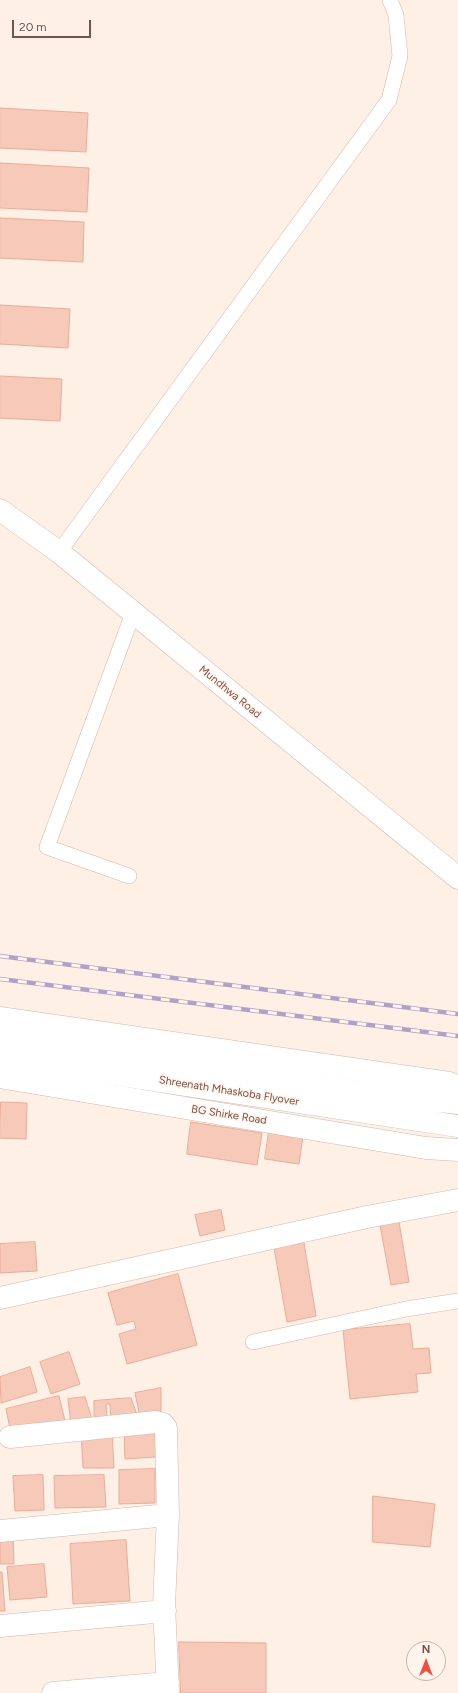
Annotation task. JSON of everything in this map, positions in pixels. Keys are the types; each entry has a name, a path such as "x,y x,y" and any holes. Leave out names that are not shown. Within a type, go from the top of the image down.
{"street":[{"name":"Mundhwa Road","path":"0,510 59,552 458,878"},
{"path":"0,1018 380,1073 458,1086"},
{"name":"Shreenath Mhaskoba Flyover","path":"0,1039 352,1091 458,1103"},
{"name":"Shreenath Mhaskoba Flyover","path":"0,1056 458,1126"},
{"name":"BG Shirke Road","path":"0,1077 426,1148 458,1150"},
{"path":"0,1298 368,1217 458,1200"},
{"path":"10,1437 156,1422 163,1424 166,1428 168,1515 165,1611 168,1688 53,1693"},
{"path":"0,1531 168,1515"},
{"path":"0,1626 165,1611"}],"lane":[{"path":"59,552 389,100 400,56 396,15 390,0"},
{"path":"129,876 47,847 133,613"},
{"path":"253,1342 406,1309 458,1301"}],"building":[{"path":"0,108 88,113 86,152 0,148"},
{"path":"0,163 89,168 87,212 0,208"},
{"path":"0,218 84,222 83,262 0,258"},
{"path":"0,305 70,309 68,348 0,344"},
{"path":"0,376 62,379 60,421 0,418"},
{"path":"1,1102 27,1103 26,1139 0,1138"},
{"path":"191,1122 262,1133 257,1165 187,1154"},
{"path":"270,1124 304,1129 299,1164 265,1159"},
{"path":"221,1210 225,1230 200,1236 195,1215"},
{"path":"399,1222 409,1282 391,1285 380,1225"},
{"path":"35,1242 37,1271 0,1273 0,1244"},
{"path":"304,1243 316,1316 287,1322 274,1248"},
{"path":"178,1274 197,1345 127,1364 119,1334 136,1329 134,1321 117,1325 108,1293"},
{"path":"410,1324 413,1349 429,1348 431,1373 416,1374 418,1392 350,1399 343,1330"},
{"path":"69,1352 80,1384 51,1394 40,1362"},
{"path":"30,1367 37,1392 1,1403 0,1377"},
{"path":"161,1388 161,1418 141,1422 135,1393"},
{"path":"59,1396 65,1421 11,1433 6,1409"},
{"path":"85,1397 92,1419 71,1424 68,1399"},
{"path":"131,1398 139,1420 111,1422 110,1404 106,1404 107,1422 94,1423 94,1401"},
{"path":"155,1425 156,1457 125,1459 124,1427"},
{"path":"112,1431 114,1468 83,1468 81,1432"},
{"path":"155,1469 155,1503 119,1504 119,1470"},
{"path":"43,1475 44,1510 15,1511 13,1476"},
{"path":"104,1475 106,1507 55,1508 54,1476"},
{"path":"373,1496 435,1504 430,1547 373,1542"},
{"path":"13,1536 14,1564 0,1564 0,1537"},
{"path":"126,1540 130,1601 73,1604 70,1544"},
{"path":"44,1564 47,1597 10,1600 7,1567"},
{"path":"0,1572 2,1572 5,1611 0,1611"},
{"path":"179,1642 266,1643 266,1693 181,1693"}],"railway":[{"path":"0,956 458,1014"},
{"path":"0,979 458,1036"}]}
